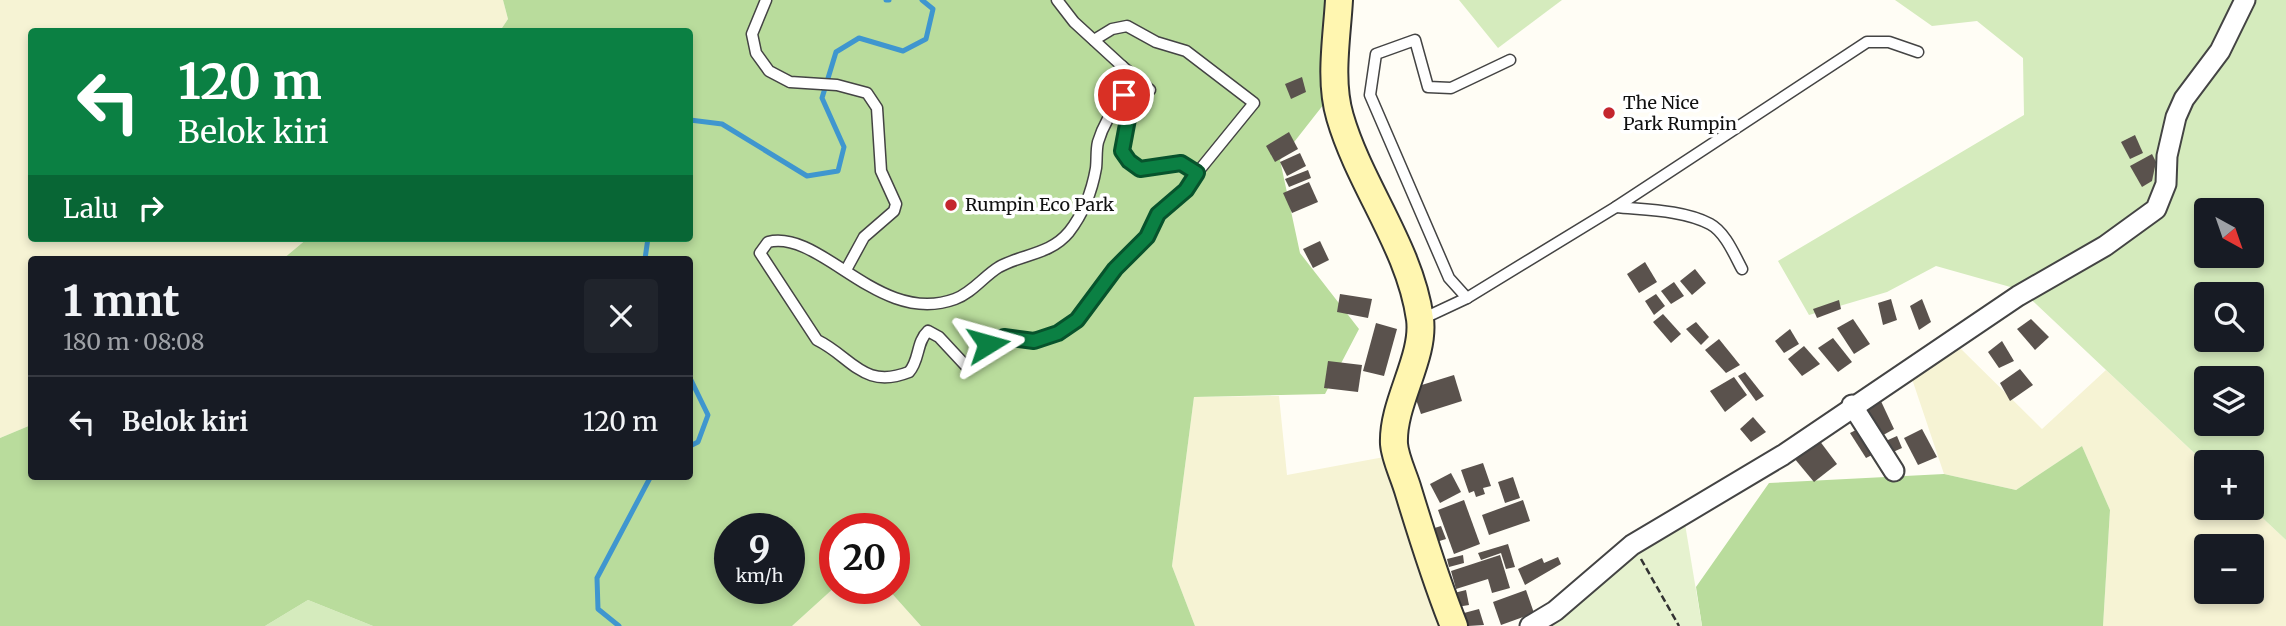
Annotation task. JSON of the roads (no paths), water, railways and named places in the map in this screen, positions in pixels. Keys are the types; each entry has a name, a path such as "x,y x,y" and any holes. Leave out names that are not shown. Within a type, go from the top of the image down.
{"main road":[{"path":"1339,0 1335,91 1339,115 1353,154 1412,283 1420,321 1420,334 1399,405 1394,444 1438,587 1454,626"}],"street":[{"path":"1530,626 1555,611 1632,545 1783,455 1852,405 2018,296 2105,246 2156,209 2166,184 2167,156 2176,117 2184,99 2220,51 2245,0"},
{"path":"1852,405 1894,471"}],"lane":[{"path":"766,0 752,34 756,53 769,71 790,82 816,82 867,93 877,108 881,171 896,204 894,211 864,237 846,270"},
{"path":"1057,0 1094,40 1150,90"},
{"path":"1094,40 1112,29 1126,26 1156,42 1186,51 1254,103 1186,190 1158,214 1147,237 1115,269 1077,320 1058,333 1034,341 1004,337 988,344 972,364 961,363 939,337 928,331 921,339 915,364 909,372 867,376 858,372 832,348 817,340 760,253 768,242 786,240 846,270 870,289 895,298 940,302 957,298 999,267 1043,252 1056,244 1082,212 1093,183 1097,144 1124,95"},
{"path":"1467,298 1449,278 1370,95 1376,54 1415,40 1428,87 1451,88 1510,60"},
{"path":"1420,321 1467,298 1616,207 1867,41 1889,42 1918,52"},
{"path":"1122,66 1128,119 1122,151 1129,161 1140,169 1181,163 1197,173"},
{"path":"1616,207 1674,213 1712,224 1728,243 1742,269"}],"waterway":[{"path":"693,120 722,124 807,176 838,171 844,147 822,98 836,52 859,38 903,51 926,39 933,9 922,0"},
{"path":"645,256 647,242"},
{"path":"693,384 708,415 698,442 693,444"},
{"path":"619,626 598,609 597,578 649,480"}],"place":[{"name":"The Nice Park Rumpin","path":"1609,113"},
{"name":"Rumpin Eco Park","path":"951,205"}]}
